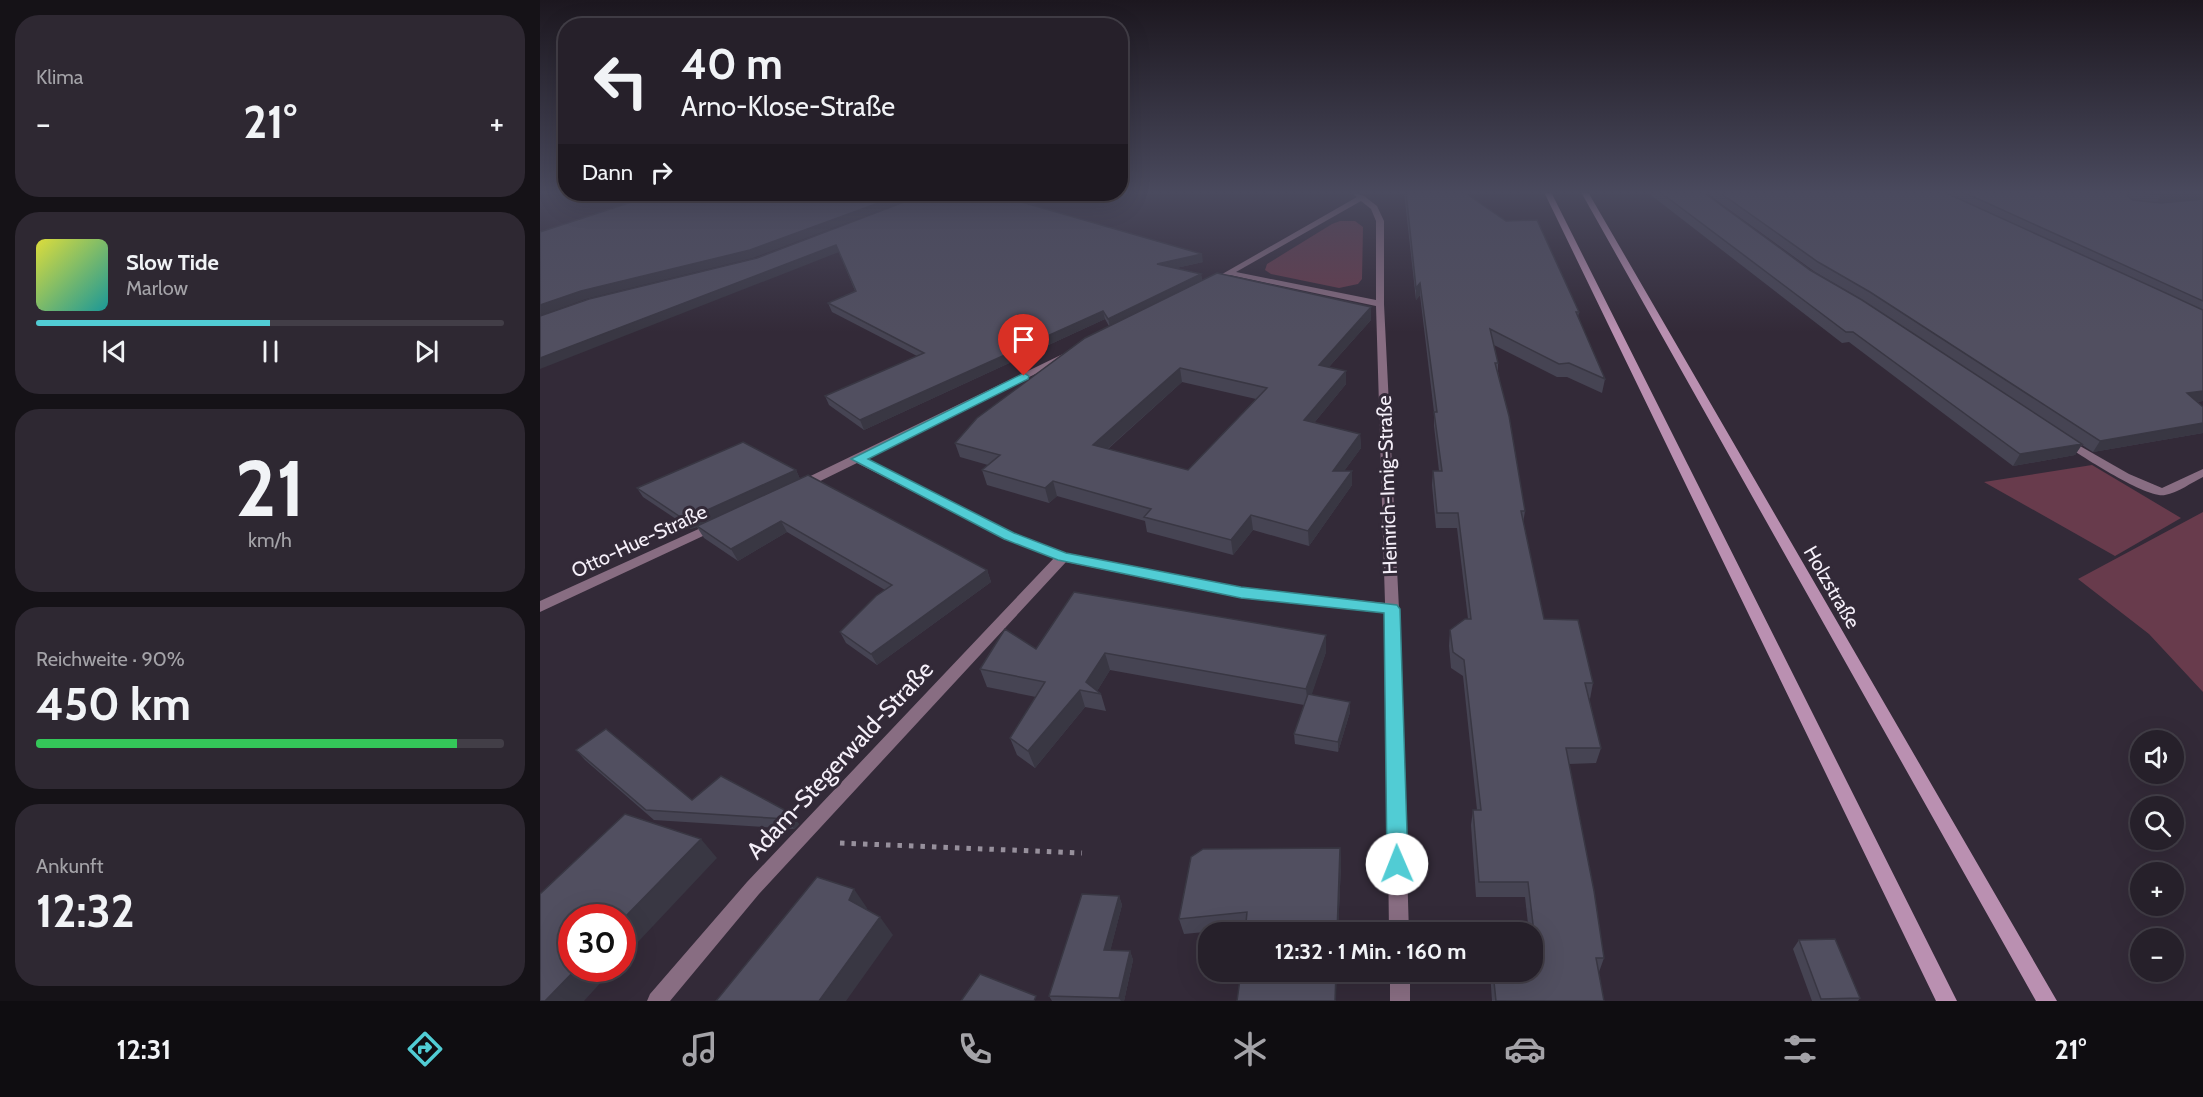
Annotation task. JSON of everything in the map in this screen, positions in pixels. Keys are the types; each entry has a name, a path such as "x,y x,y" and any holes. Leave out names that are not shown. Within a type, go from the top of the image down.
{"main road":[{"path":"1569,239 1947,1001"},
{"name":"Holzstraße","path":"1611,239 2048,1001"}],"street":[{"path":"1199,289 1231,273 1287,239"},
{"name":"Heinrich-Imig-Straße","path":"1380,239 1380,304 1392,609 1399,922"},
{"path":"1231,273 1380,304"},
{"path":"794,489 1082,347"},
{"path":"2061,438 2110,471 2136,484 2163,492 2203,472"},
{"path":"858,459 1009,536 1063,557 1241,593 1392,609"},
{"name":"Otto-Hue-Straße","path":"540,607 720,523"},
{"name":"Adam-Stegerwald-Straße","path":"657,1001 753,888 1063,557"},
{"path":"1400,982 1400,1001"}],"path":[{"path":"796,841 1082,853"}],"shaded area":[{"path":"1308,239 1363,239 1362,279 1358,284 1339,288 1271,274 1265,270 1267,264"},
{"path":"2092,465 2181,518 2115,556 1984,482"},
{"path":"2203,512 2203,692 2149,634 2078,579"}],"building":[{"path":"540,239 781,239 750,250 581,291 540,305"},
{"path":"808,239 1149,239 1202,254 1157,264 1201,274 1108,319 1103,311 860,420 825,396 924,353 828,303 856,291 836,245 540,358 540,316 589,299 757,258"},
{"path":"1411,239 1546,239 1579,312 1576,312 1605,379 1569,363 1559,364 1490,329 1498,363 1495,363 1509,416 1525,511 1521,511 1544,619 1578,620 1593,683 1585,683 1601,748 1566,748 1594,891 1604,958 1596,958 1604,1001 1496,1001 1494,982 1543,982 1543,922 1533,922 1528,882 1479,882 1473,810 1481,810 1464,660 1453,652 1450,630 1465,619 1471,619 1458,513 1437,513 1433,471 1442,471 1434,412 1437,412 1420,283 1416,288"},
{"path":"1722,239 1767,239 1810,270 1862,300 2082,444 2020,454 1853,332 1846,332"},
{"path":"1785,239 2047,239 2203,310 2203,391 2187,393 2203,407 2203,423 2100,441 1870,292 1818,262"},
{"path":"2066,239 2203,239 2203,301"},
{"path":"1217,273 1371,307 1319,365 1346,371 1304,420 1360,434 1333,471 1352,471 1308,531 1251,515 1231,540 1144,517 1151,509 1053,481 1045,488 982,470 1000,455 955,443 977,418 1085,338","holes":["1180,368 1267,388 1188,470 1093,445"]},
{"path":"743,442 796,470 685,520 637,488"},
{"path":"808,475 987,570 871,654 840,632 876,596 892,585 781,521 731,549 697,526"},
{"path":"1074,592 1326,635 1306,689 1105,653 1086,682 1101,694 1080,690 1028,751 1010,738 1045,682 980,669 1005,629 1036,649"},
{"path":"1308,694 1350,702 1338,742 1294,734"},
{"path":"606,729 692,800 721,776 792,814 787,819 646,810 576,750"},
{"path":"625,814 701,839 636,906 558,904 558,982 563,982 545,1001 540,1001 540,894"},
{"path":"1340,848 1337,922 1246,922 1247,912 1179,919 1191,857 1203,849"},
{"path":"817,877 854,889 849,900 880,917 819,1001 716,1001"},
{"path":"1082,894 1119,896 1104,950 1130,951 1119,998 1049,996"},
{"path":"1835,939 1860,998 1821,999 1799,940"},
{"path":"980,974 1036,996 1034,1001 961,1001"},
{"path":"1240,982 1336,982 1335,1001 1237,1001"}],"route":[{"path":"1024,376 858,459 1009,536 1063,557 1241,593 1392,609 1397,864"}]}
